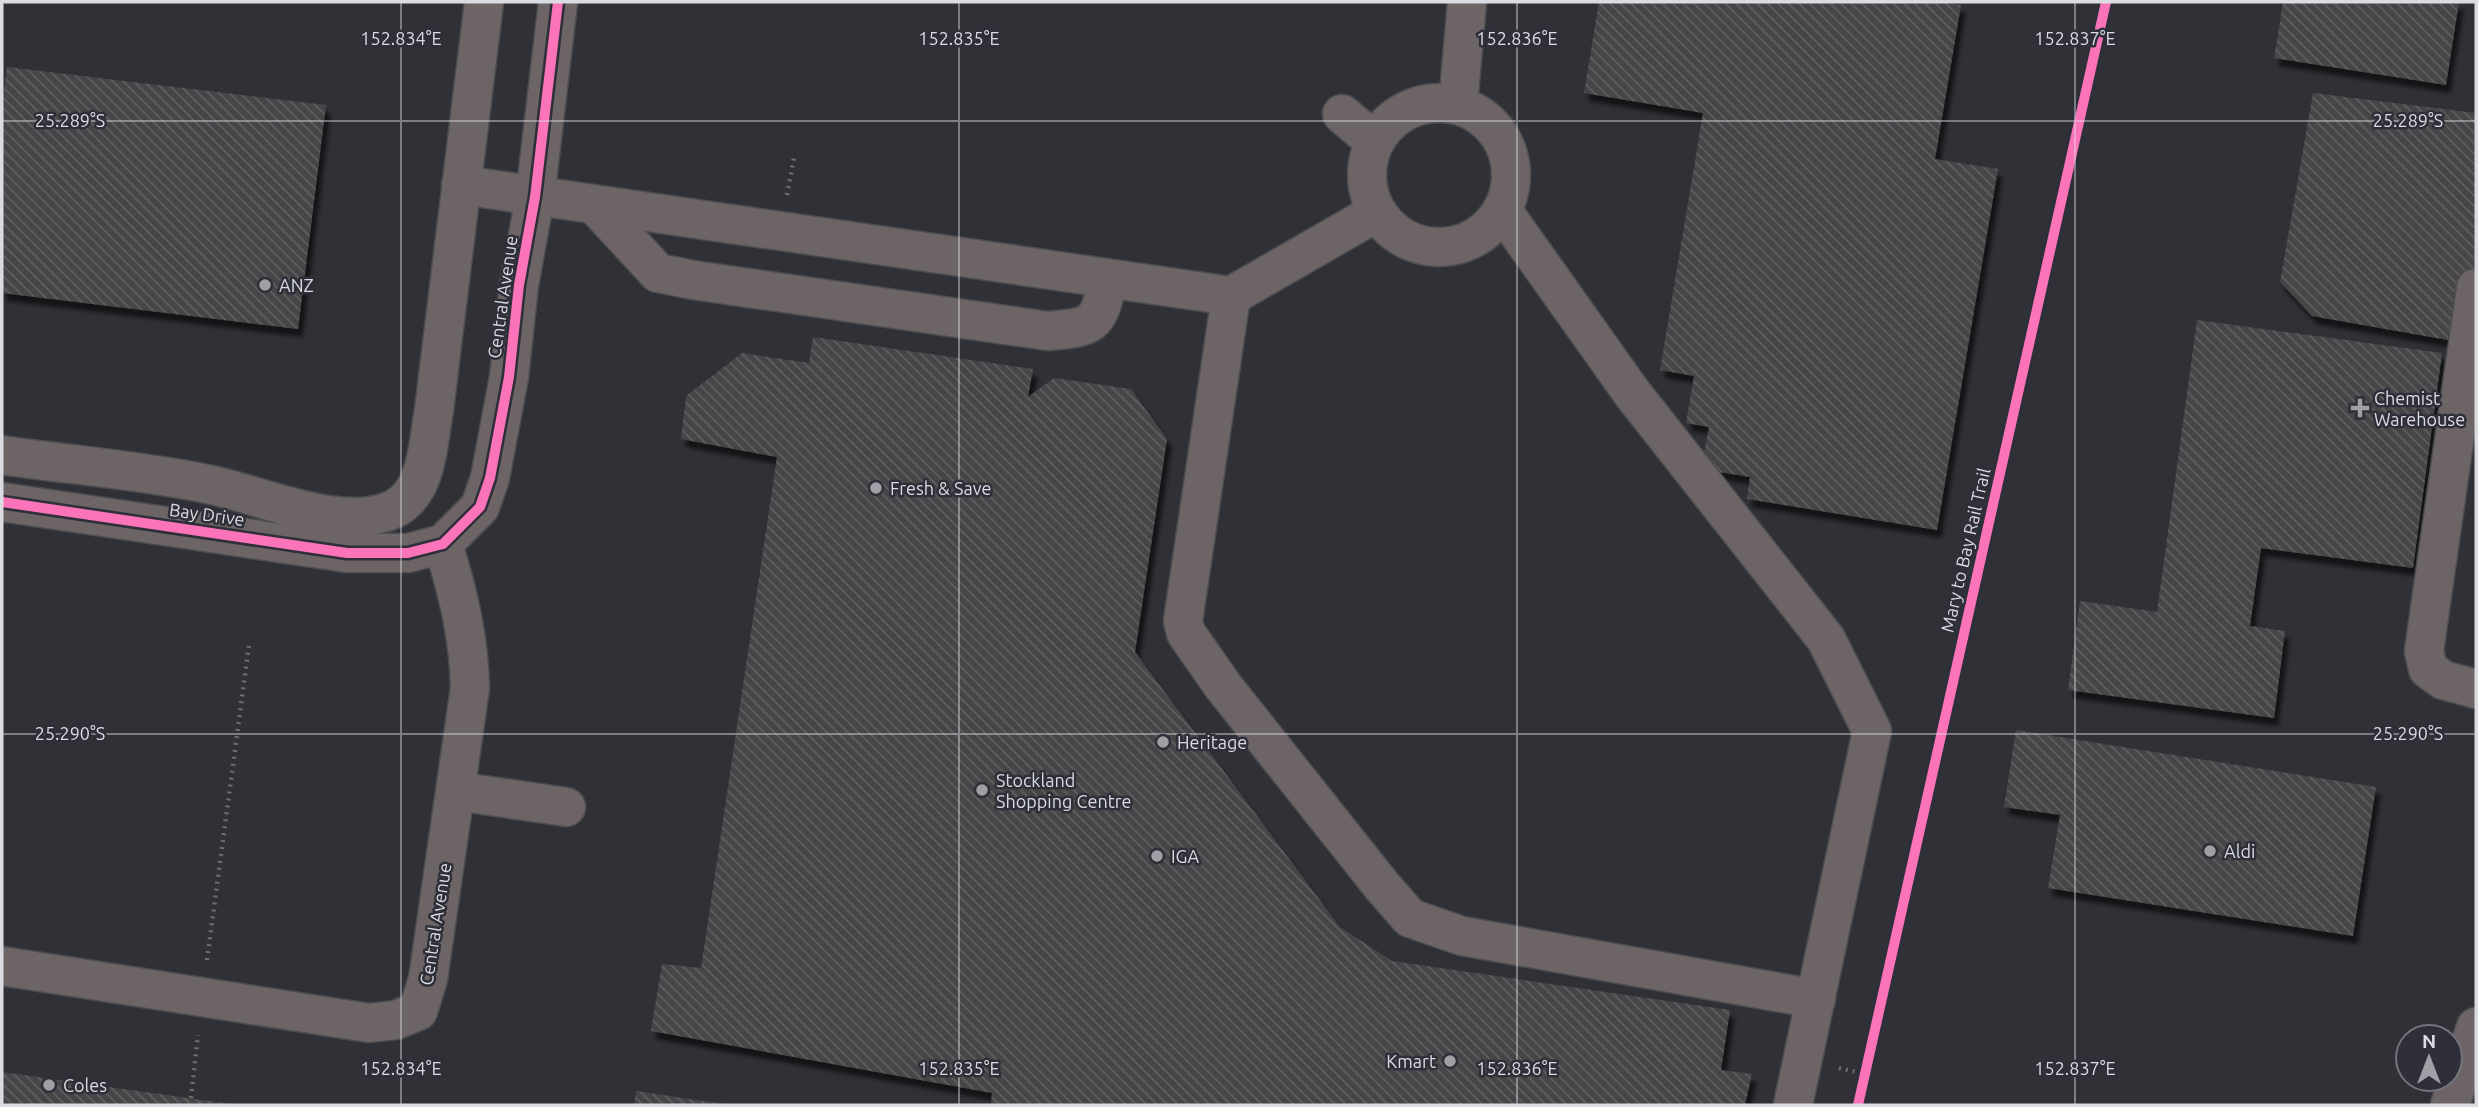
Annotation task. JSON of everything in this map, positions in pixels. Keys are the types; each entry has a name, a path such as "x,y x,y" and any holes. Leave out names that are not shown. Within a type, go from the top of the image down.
{"main road":[{"path":"2451,1105 2476,1027"}],"street":[{"path":"484,2 461,185 1231,296 1377,212"},
{"name":"Central Avenue","path":"2,966 369,1023 396,1020 418,1011 428,979 470,688 469,645 464,612 426,548 480,507 490,478 509,377 519,285 535,197 558,2"},
{"path":"1458,105 1467,2"},
{"path":"1434,103 1458,105 1480,116 1498,132 1508,155 1509,195 1489,228 1471,240 1450,246 1429,247 1408,240 1390,228 1377,212 1368,189 1367,164 1375,142 1390,122 1410,109 1434,103"},
{"path":"1342,114 1375,142"},
{"name":"Bay Drive","path":"2,455 209,484 250,497 340,516 370,517 396,509 414,491 424,463 434,410 461,185"},
{"path":"595,205 658,273 693,280 1048,331 1083,328 1101,312 1108,280"},
{"path":"1502,210 1632,393 1826,639 1871,731 1793,1105"},
{"path":"2476,288 2470,373 2424,652 2428,669 2443,680 2476,689"},
{"path":"1231,296 1183,621 1186,633 1223,686 1350,850 1410,918 1462,936 1816,999"},
{"name":"Bay Drive","path":"2,502 347,553 426,548"},
{"path":"456,791 566,807"}],"path":[{"path":"191,1098 249,645"},
{"path":"1835,1067 1864,1079 1868,1061"}],"building":[{"path":"1599,2 1939,2 1961,5 1935,159 1998,169 1937,530 1747,499 1750,477 1701,469 1709,427 1686,423 1694,376 1660,370 1703,113 1584,93"},
{"path":"2283,2 2459,2 2446,85 2274,58"},
{"path":"7,67 326,105 298,329 2,293 2,107"},
{"path":"2313,93 2476,113 2476,265 2465,343 2312,316 2280,282"},
{"path":"2197,320 2442,353 2413,568 2261,548 2250,626 2285,631 2274,718 2068,690 2080,601 2157,612"},
{"name":"Stockland Shopping Centre","path":"813,337 1033,369 1028,397 1054,378 1131,389 1167,439 1135,652 1340,927 1392,961 1730,1010 1721,1070 1752,1074 1745,1105 991,1105 992,1093 651,1031 662,964 701,968 777,457 681,439 686,396 742,353 809,363"},
{"name":"Aldi","path":"2016,730 2376,787 2353,936 2048,888 2060,815 2004,807"},
{"name":"Coles","path":"2,1072 231,1104 231,1105 2,1105"},
{"path":"636,1091 724,1104 724,1105 634,1105"}],"cycle path":[{"path":"2,502 347,553 408,553 443,544 480,507 490,478 509,377 519,285 535,197 558,2"},
{"name":"Mary to Bay Rail Trail","path":"1858,1105 2106,2"}],"place":[{"name":"ANZ","path":"265,285"},
{"name":"Chemist Warehouse","path":"2360,408"},
{"name":"Fresh & Save","path":"876,488"},
{"name":"Heritage","path":"1163,742"},
{"name":"Stockland Shopping Centre","path":"982,790"},
{"name":"Aldi","path":"2210,851"},
{"name":"IGA","path":"1157,856"},
{"name":"Kmart","path":"1450,1061"},
{"name":"Coles","path":"49,1085"}]}
